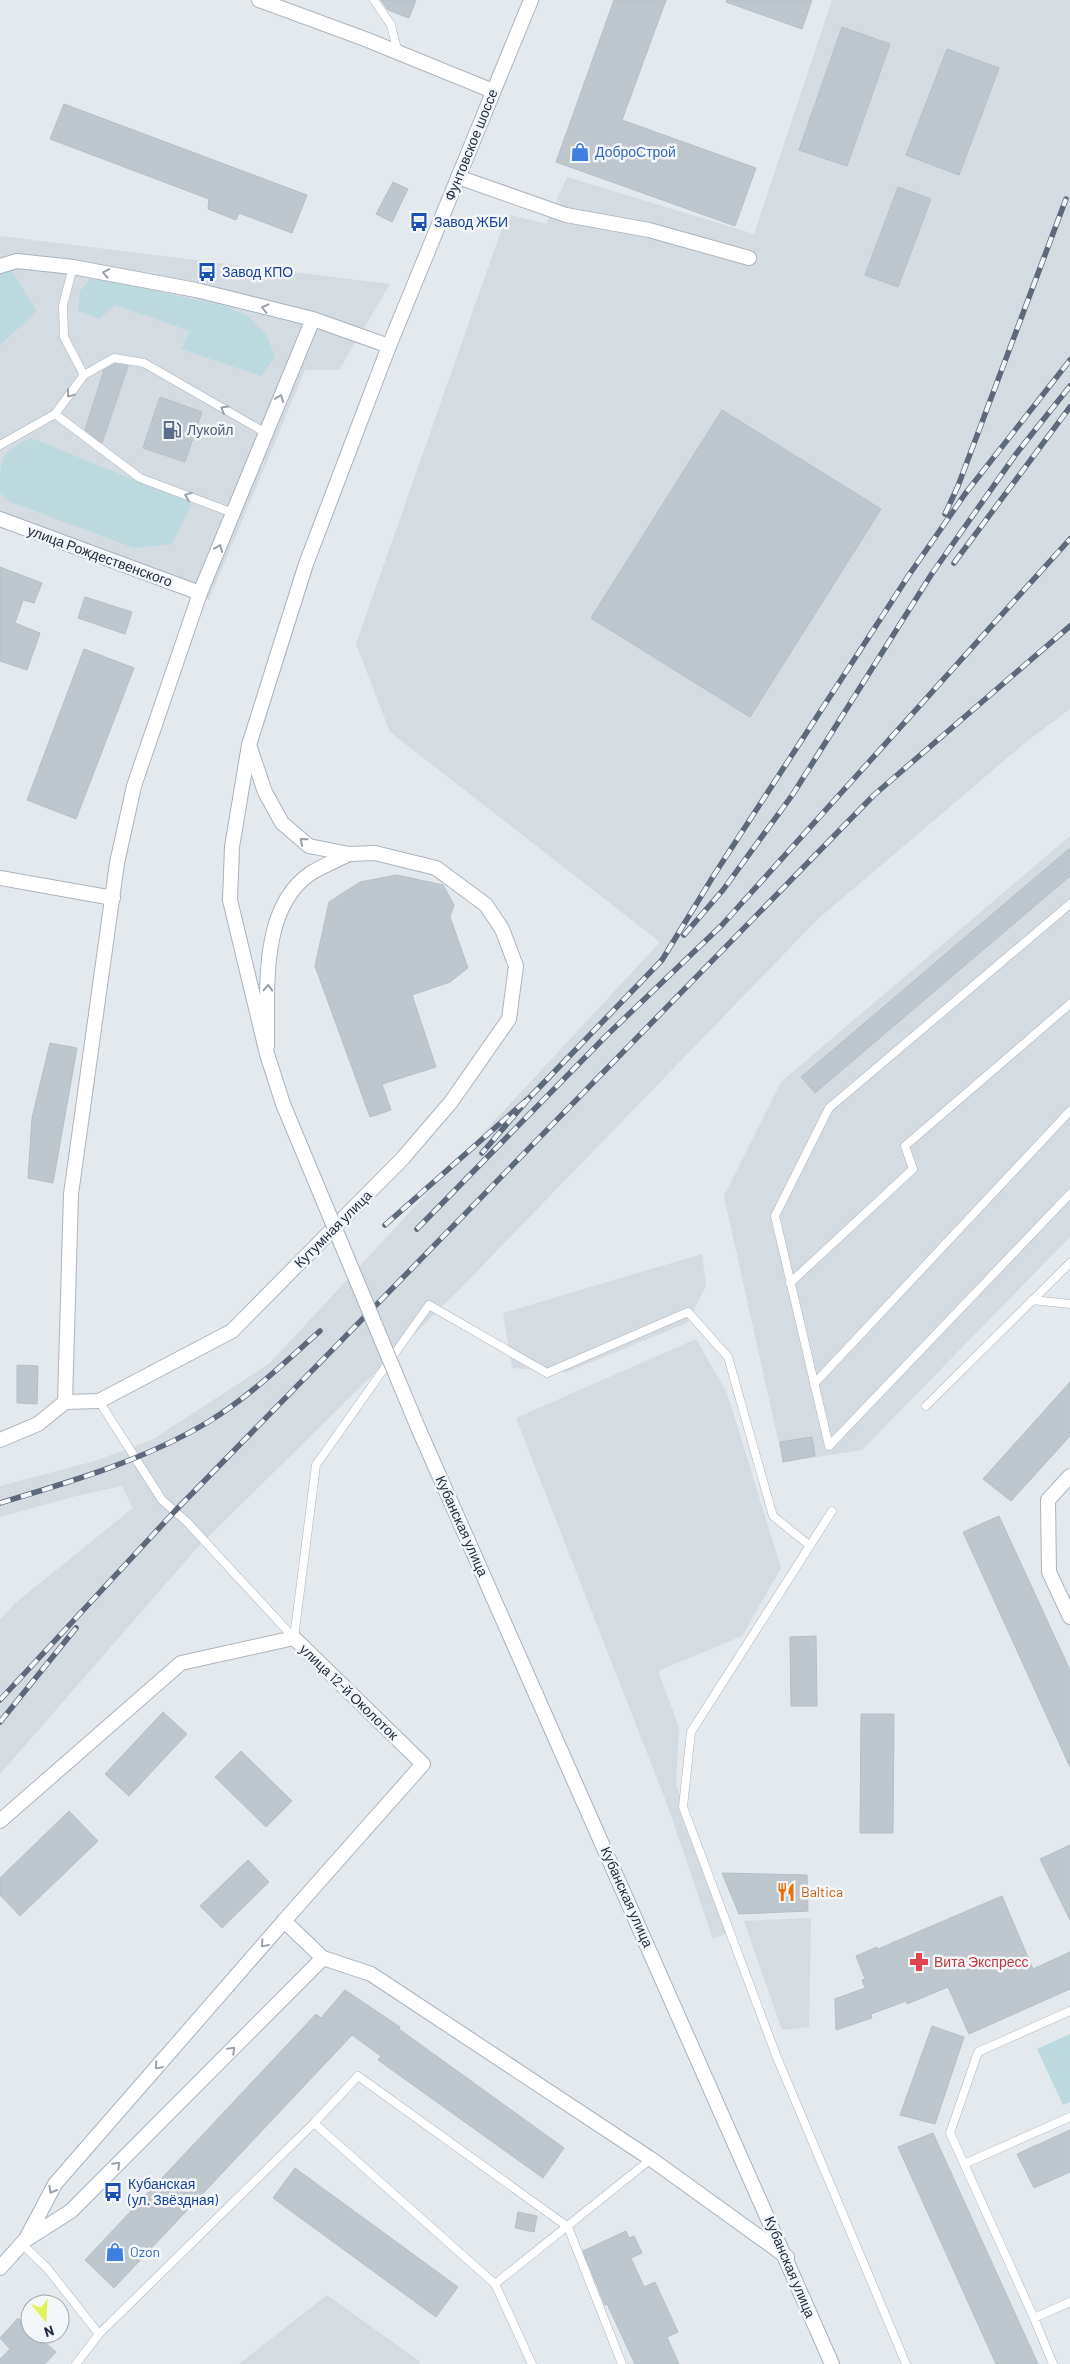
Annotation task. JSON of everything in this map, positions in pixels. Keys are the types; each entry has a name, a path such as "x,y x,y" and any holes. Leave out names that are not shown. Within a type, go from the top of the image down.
{"main road":[{"path":"259,0 493,91"},
{"name":"Фунтовское шоссе","path":"249,745 306,564 390,346 531,0"},
{"path":"458,177 566,215 649,230 749,258"},
{"path":"0,266 17,261 74,267 196,290 312,319 390,346"},
{"path":"0,1440 38,1424 65,1402 71,1194 117,863 134,786 200,593 312,319"},
{"name":"улица Рождественского","path":"0,518 200,593"},
{"path":"249,745 265,792 282,823 309,846 349,854"},
{"name":"Кубанская улица","path":"249,745 232,846 230,900 267,1054 283,1104 419,1430 832,2364"},
{"name":"Кутумная улица","path":"65,1402 99,1401 232,1331 404,1158 452,1102 509,1019 516,966 502,929 486,905 436,868 375,853 349,854"},
{"path":"267,1054 270,944 282,908 297,886 311,874 349,854"},
{"path":"0,878 113,898"},
{"path":"1070,1476 1048,1500 1049,1572 1070,1617"},
{"name":"улица 12-й Околоток","path":"0,1821 181,1663 294,1638 423,1764 284,1921"},
{"path":"0,2268 24,2242 55,2184 284,1921 323,1958 371,1974 651,2159 786,2257"},
{"path":"24,2242 71,2212 323,1958"}],"lane":[{"path":"374,0 391,25 398,53"},
{"path":"74,267 63,305 64,337 84,375"},
{"path":"0,445 55,414 84,375 114,358 144,363 266,433"},
{"path":"55,414 140,478 233,513"},
{"path":"1070,904 829,1108 775,1216 829,1446 1070,1194"},
{"path":"790,1283 913,1169 906,1146 1070,1004"},
{"path":"814,1384 1070,1111"},
{"path":"926,1406 1070,1263"},
{"path":"1032,1300 1070,1304"},
{"path":"294,1638 316,1464 429,1305 547,1373 688,1312 728,1357 773,1516 809,1545"},
{"path":"99,1401 162,1500 187,1522 294,1638"},
{"path":"832,1512 809,1545 691,1732 683,1807 776,2055 906,2364"},
{"path":"1053,2364 950,2133 978,2052 1070,2011"},
{"path":"76,2364 99,2334 314,2123 358,2076 568,2227 622,2364"},
{"path":"964,2164 1070,2117"},
{"path":"314,2123 495,2284 532,2364"},
{"path":"495,2284 651,2159"},
{"path":"24,2242 99,2334"},
{"path":"1034,2318 1070,2302"}],"shaded area":[{"path":"832,0 1070,0 1070,709 1026,742 818,919 459,1290 197,1548 0,1774 0,1620 14,1604 133,1508 122,1486 76,1496 0,1517 0,1486 95,1461 152,1440 270,1363 660,942 390,732 356,644 507,214 546,224 567,177 754,234"},
{"path":"0,236 390,284 339,370 305,370 209,600 0,528"},
{"path":"11,270 37,311 0,345 0,272"},
{"path":"91,277 225,306 248,316 267,336 275,357 261,376 181,349 190,331 115,305 99,319 78,311 80,291"},
{"path":"31,438 192,503 172,544 134,548 8,501 0,493 0,471 4,457 13,448"},
{"path":"1070,836 1070,1237 862,1450 783,1462 724,1196 781,1082"},
{"path":"702,1254 706,1286 687,1323 567,1372 512,1368 503,1313"},
{"path":"696,1339 727,1393 781,1568 742,1636 658,1671 679,1727 676,1785 727,1933 713,1939 667,1804 516,1418"},
{"path":"811,1918 809,2027 782,2030 744,1921"},
{"path":"1070,2034 1070,2102 1063,2105 1037,2049"},
{"path":"327,2295 419,2361 420,2364 239,2364"}],"building":[{"path":"381,0 416,0 409,18 388,10"},
{"path":"614,0 666,0 622,120 756,168 735,226 556,162"},
{"path":"727,0 812,0 802,29 726,2"},
{"path":"842,27 890,44 847,166 799,150"},
{"path":"947,49 999,68 959,175 906,155"},
{"path":"64,104 307,195 292,233 239,213 236,220 208,209 209,199 50,139"},
{"path":"393,182 408,189 392,222 376,214"},
{"path":"898,187 931,199 898,287 865,275"},
{"path":"115,364 128,366 102,443 85,430 104,370"},
{"name":"Лукойл","path":"160,397 202,412 185,462 143,448"},
{"path":"722,410 881,509 750,717 591,618"},
{"path":"0,567 42,583 34,603 23,600 15,623 40,633 27,670 0,661"},
{"path":"85,597 132,612 125,634 78,618"},
{"path":"84,649 134,668 76,819 27,800"},
{"path":"1070,848 1070,876 815,1093 801,1077"},
{"path":"397,875 443,885 454,905 450,917 468,968 450,982 412,995 436,1067 382,1084 391,1110 370,1117 315,966 329,902 360,882"},
{"path":"50,1043 77,1048 53,1183 28,1178 32,1118"},
{"path":"17,1365 38,1366 37,1404 17,1403"},
{"path":"1070,1382 1070,1436 1011,1501 983,1479"},
{"path":"812,1437 815,1456 783,1462 780,1442"},
{"path":"999,1516 1070,1670 1070,1767 963,1532"},
{"path":"816,1636 817,1706 791,1706 790,1637"},
{"path":"163,1712 187,1734 129,1796 105,1774"},
{"path":"861,1714 894,1714 893,1833 860,1833"},
{"path":"241,1751 292,1801 266,1827 215,1777"},
{"path":"69,1811 98,1841 20,1916 0,1895 0,1878"},
{"path":"1070,1845 1070,1920 1040,1859"},
{"path":"248,1860 269,1882 222,1928 200,1906"},
{"path":"722,1873 807,1875 808,1911 739,1914"},
{"path":"1002,1896 1033,1969 1070,1952 1070,1989 969,2034 948,1987 907,2004 906,2001 871,2014 872,2018 836,2030 835,1999 865,1988 862,1980 865,1979 856,1956 877,1947 878,1949"},
{"path":"345,1990 400,2027 399,2029 564,2148 543,2178 378,2060 381,2056 352,2035 114,2288 85,2260 316,2014 321,2018"},
{"path":"932,2026 964,2037 935,2124 900,2115"},
{"path":"1070,2130 1070,2172 1034,2188 1017,2154"},
{"path":"933,2133 1038,2364 996,2364 898,2147"},
{"path":"295,2168 458,2287 436,2317 273,2198"},
{"path":"518,2212 537,2216 534,2232 515,2228"},
{"path":"626,2231 629,2238 634,2236 642,2253 631,2258 644,2287 655,2282 678,2332 667,2337 679,2364 635,2364 607,2304 605,2305 583,2251"},
{"path":"18,2318 20,2320 20,2344 47,2344 56,2352 45,2364 0,2364 0,2359 10,2349 0,2338"}],"railway":[{"path":"945,514 958,486 1066,199"},
{"path":"531,1096 662,960 714,875 909,575 965,494 1070,360"},
{"path":"684,935 723,890 793,794 931,575 1016,454 1070,386"},
{"path":"954,563 1070,407"},
{"path":"417,1229 607,1035 722,925 1070,539"},
{"path":"0,1700 175,1511 874,795 1070,626"},
{"path":"385,1225 531,1096 482,1153"},
{"path":"0,1503 107,1469 184,1436 238,1402 320,1331"},
{"path":"0,1722 76,1628"}],"place":[{"name":"ДоброСтрой","path":"580,152"},
{"name":"Завод ЖБИ","path":"419,222"},
{"name":"Завод КПО","path":"207,272"},
{"name":"Лукойл","path":"172,430"},
{"name":"Baltica","path":"786,1892"},
{"name":"Вита Экспресс","path":"919,1962"},
{"name":"Кубанская (ул. Звёздная)","path":"113,2192"},
{"name":"Ozon","path":"115,2252"}]}
